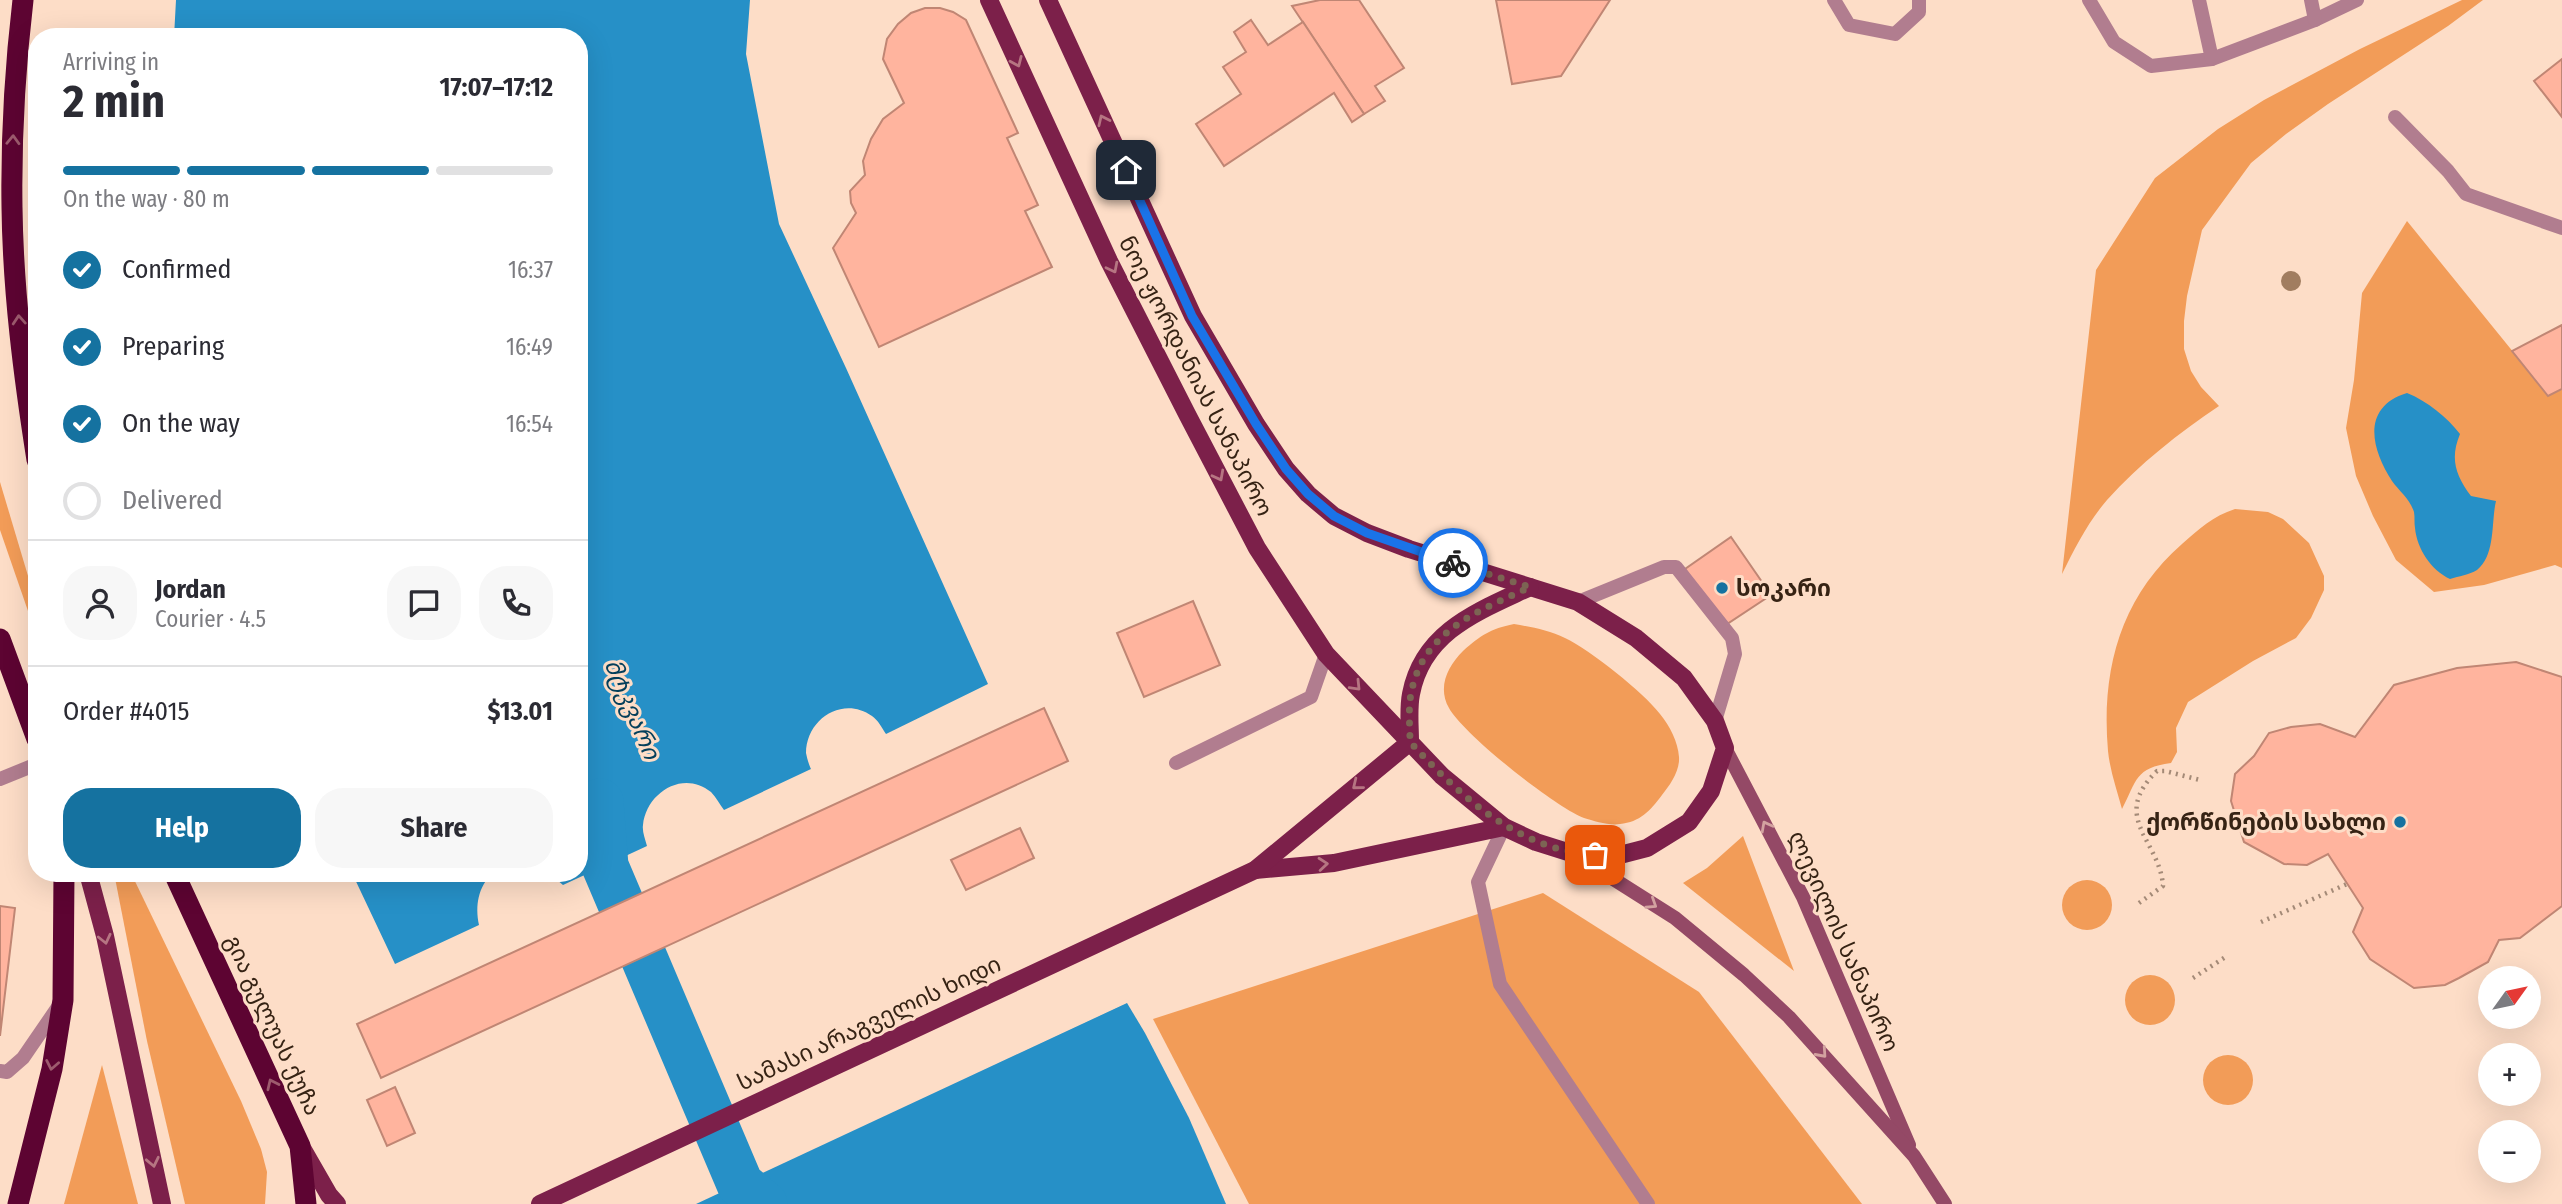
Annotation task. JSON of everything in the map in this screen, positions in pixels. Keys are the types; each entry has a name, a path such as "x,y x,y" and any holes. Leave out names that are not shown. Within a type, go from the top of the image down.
{"highway":[{"path":"23,0 16,59 12,208 23,369 28,402"},
{"path":"0,177 12,208"},
{"path":"0,639 6,669 28,718"},
{"path":"18,1204 52,1069 63,1000 64,882"},
{"name":"გია გულუას ქუჩა","path":"178,882 300,1146 306,1204"}],"main road":[{"name":"ნოე ჟორდანიას სანაპირო","path":"989,0 1109,261 1182,404 1257,548 1326,654 1441,776 1504,827 1536,842 1574,854 1616,856 1647,848 1689,822 1711,791 1725,748 1715,721 1684,678 1636,638 1578,602 1367,533 1334,516 1308,494 1286,469 1192,316 1048,0"},
{"path":"1255,870 1410,742 1411,695 1420,663 1440,639 1467,617 1530,587"},
{"name":"ლევილის სანაპირო","path":"1725,748 1803,897 1914,1156"},
{"path":"1255,870 1334,863 1504,827"},
{"name":"ლევილის სანაპირო","path":"1574,854 1675,918 1744,975 1789,1017 1914,1156 1945,1204"},
{"name":"სამასი არაგველის ხიდი","path":"540,1204 1255,870"},
{"path":"90,882 162,1204"},
{"path":"300,1146 337,1204"}],"lane":[{"path":"1834,0 1849,25 1895,34 1919,12 1919,0"},
{"path":"2089,0 2114,42 2151,66 2212,59 2315,20 2357,0"},
{"path":"2199,0 2212,59"},
{"path":"2311,0 2315,20"},
{"path":"2395,117 2448,171 2466,194 2562,228"},
{"path":"1578,602 1664,567 1676,567 1732,638 1735,654 1715,721"},
{"path":"1177,763 1311,697 1326,654"},
{"path":"0,779 28,768"},
{"path":"1504,827 1478,882 1500,984 1648,1204"},
{"path":"0,1071 8,1072 23,1058 63,1000"}],"path":[{"path":"2139,903 2163,886 2162,871 2138,821 2140,790 2157,771 2200,780"},
{"path":"2260,922 2347,884"},
{"path":"2193,978 2227,956"}],"shaded area":[{"path":"2462,0 2483,0 2286,134 2251,163 2202,230 2187,296 2184,349 2191,371 2201,387 2219,406 2160,450 2119,487 2088,526 2062,574 2096,270 2155,178 2218,129 2264,100 2360,49"},
{"path":"2407,221 2548,395 2562,389 2562,568 2555,565 2484,585 2434,592 2396,560 2373,516 2356,476 2346,428 2354,380 2362,293"},
{"path":"0,482 28,576 28,611 0,530"},
{"path":"2235,509 2268,512 2283,519 2309,543 2324,576 2324,590 2311,618 2296,638 2253,661 2188,702 2176,728 2177,752 2171,763 2144,772 2135,783 2122,809 2109,758 2107,721 2108,692 2119,638 2129,612 2161,565 2207,524"},
{"path":"1514,624 1553,633 1588,652 1642,695 1667,724 1677,746 1678,767 1665,791 1649,811 1639,818 1627,823 1602,823 1570,811 1490,751 1449,708 1444,685 1449,670 1458,657 1486,633"},
{"path":"1743,836 1794,971 1683,883 1707,868"},
{"path":"2087,880 2104,888 2112,905 2104,922 2087,930 2070,922 2062,905 2070,888"},
{"path":"116,882 135,882 241,1101 261,1149 267,1172 265,1204 185,1204 147,1041"},
{"path":"1543,893 1699,992 1862,1204 1249,1204 1153,1019"},
{"path":"2150,975 2167,983 2175,1000 2167,1017 2150,1025 2133,1017 2125,1000 2133,983"},
{"path":"2228,1055 2245,1063 2253,1080 2245,1097 2228,1105 2211,1097 2203,1080 2211,1063"},
{"path":"102,1065 138,1204 64,1204"}],"water":[{"name":"მტკვარი","path":"176,0 750,0 746,54 779,224 988,684 886,734 874,718 861,710 849,708 828,714 812,730 808,741 806,753 811,769 724,810 711,792 700,786 689,783 668,788 658,794 646,813 643,827 647,846 588,873 588,28 174,28"},
{"path":"2407,393 2436,410 2460,434 2455,451 2456,466 2461,481 2471,496 2496,501 2490,547 2483,564 2477,570 2450,579 2426,558 2416,536 2412,507 2385,469 2375,443 2374,430 2382,408 2392,399"},
{"path":"356,882 486,882 479,897 479,925 395,964"},
{"path":"1127,1003 1189,1118 1226,1204 696,1204"}],"pier":[{"path":"1125,999 1130,1001 693,1204 695,1201"}],"building":[{"path":"1320,0 1359,0 1404,68 1375,86 1385,101 1364,114 1292,6"},
{"path":"1496,0 1610,0 1561,76 1512,84"},
{"path":"925,8 940,8 966,20 1018,133 1007,138 1038,205 1025,211 1052,267 879,347 833,248 856,213 851,203 850,191 865,175 863,161 871,139 883,119 904,103 883,59 887,39 911,13"},
{"path":"1251,20 1268,45 1303,22 1364,114 1352,122 1334,93 1224,166 1196,124 1241,94 1223,67 1246,52 1234,32"},
{"path":"2562,59 2562,117 2534,81"},
{"path":"2562,325 2562,389 2548,396 2512,351"},
{"path":"1731,537 1771,595 1724,626 1685,569"},
{"path":"1193,601 1220,665 1144,697 1117,633"},
{"name":"ქორწინების სახლი","path":"2516,662 2562,677 2562,906 2520,938 2499,940 2488,962 2445,985 2414,988 2370,959 2353,932 2363,908 2328,854 2307,865 2284,864 2244,842 2231,801 2235,774 2254,756 2269,733 2320,724 2355,737 2394,685 2457,668"},
{"path":"1044,708 1068,761 381,1078 357,1024"},
{"path":"1020,828 1034,858 966,890 951,860"},
{"path":"0,906 15,908 0,1036"},
{"path":"395,1087 415,1133 387,1146 367,1100"}],"waterway":[{"path":"600,802 605,866 740,1184 764,1204"}],"way so far":[{"path":"1453,563 1530,587 1467,617 1440,639 1420,663 1411,695 1410,742 1441,776 1504,827 1536,842 1574,854 1595,855"}],"place":[{"name":"სოკარი","path":"1722,588"},
{"name":"ქორწინების სახლი","path":"2400,822"}],"route":[{"path":"1126,170 1192,316 1286,469 1308,494 1334,516 1367,533 1453,563"}]}
